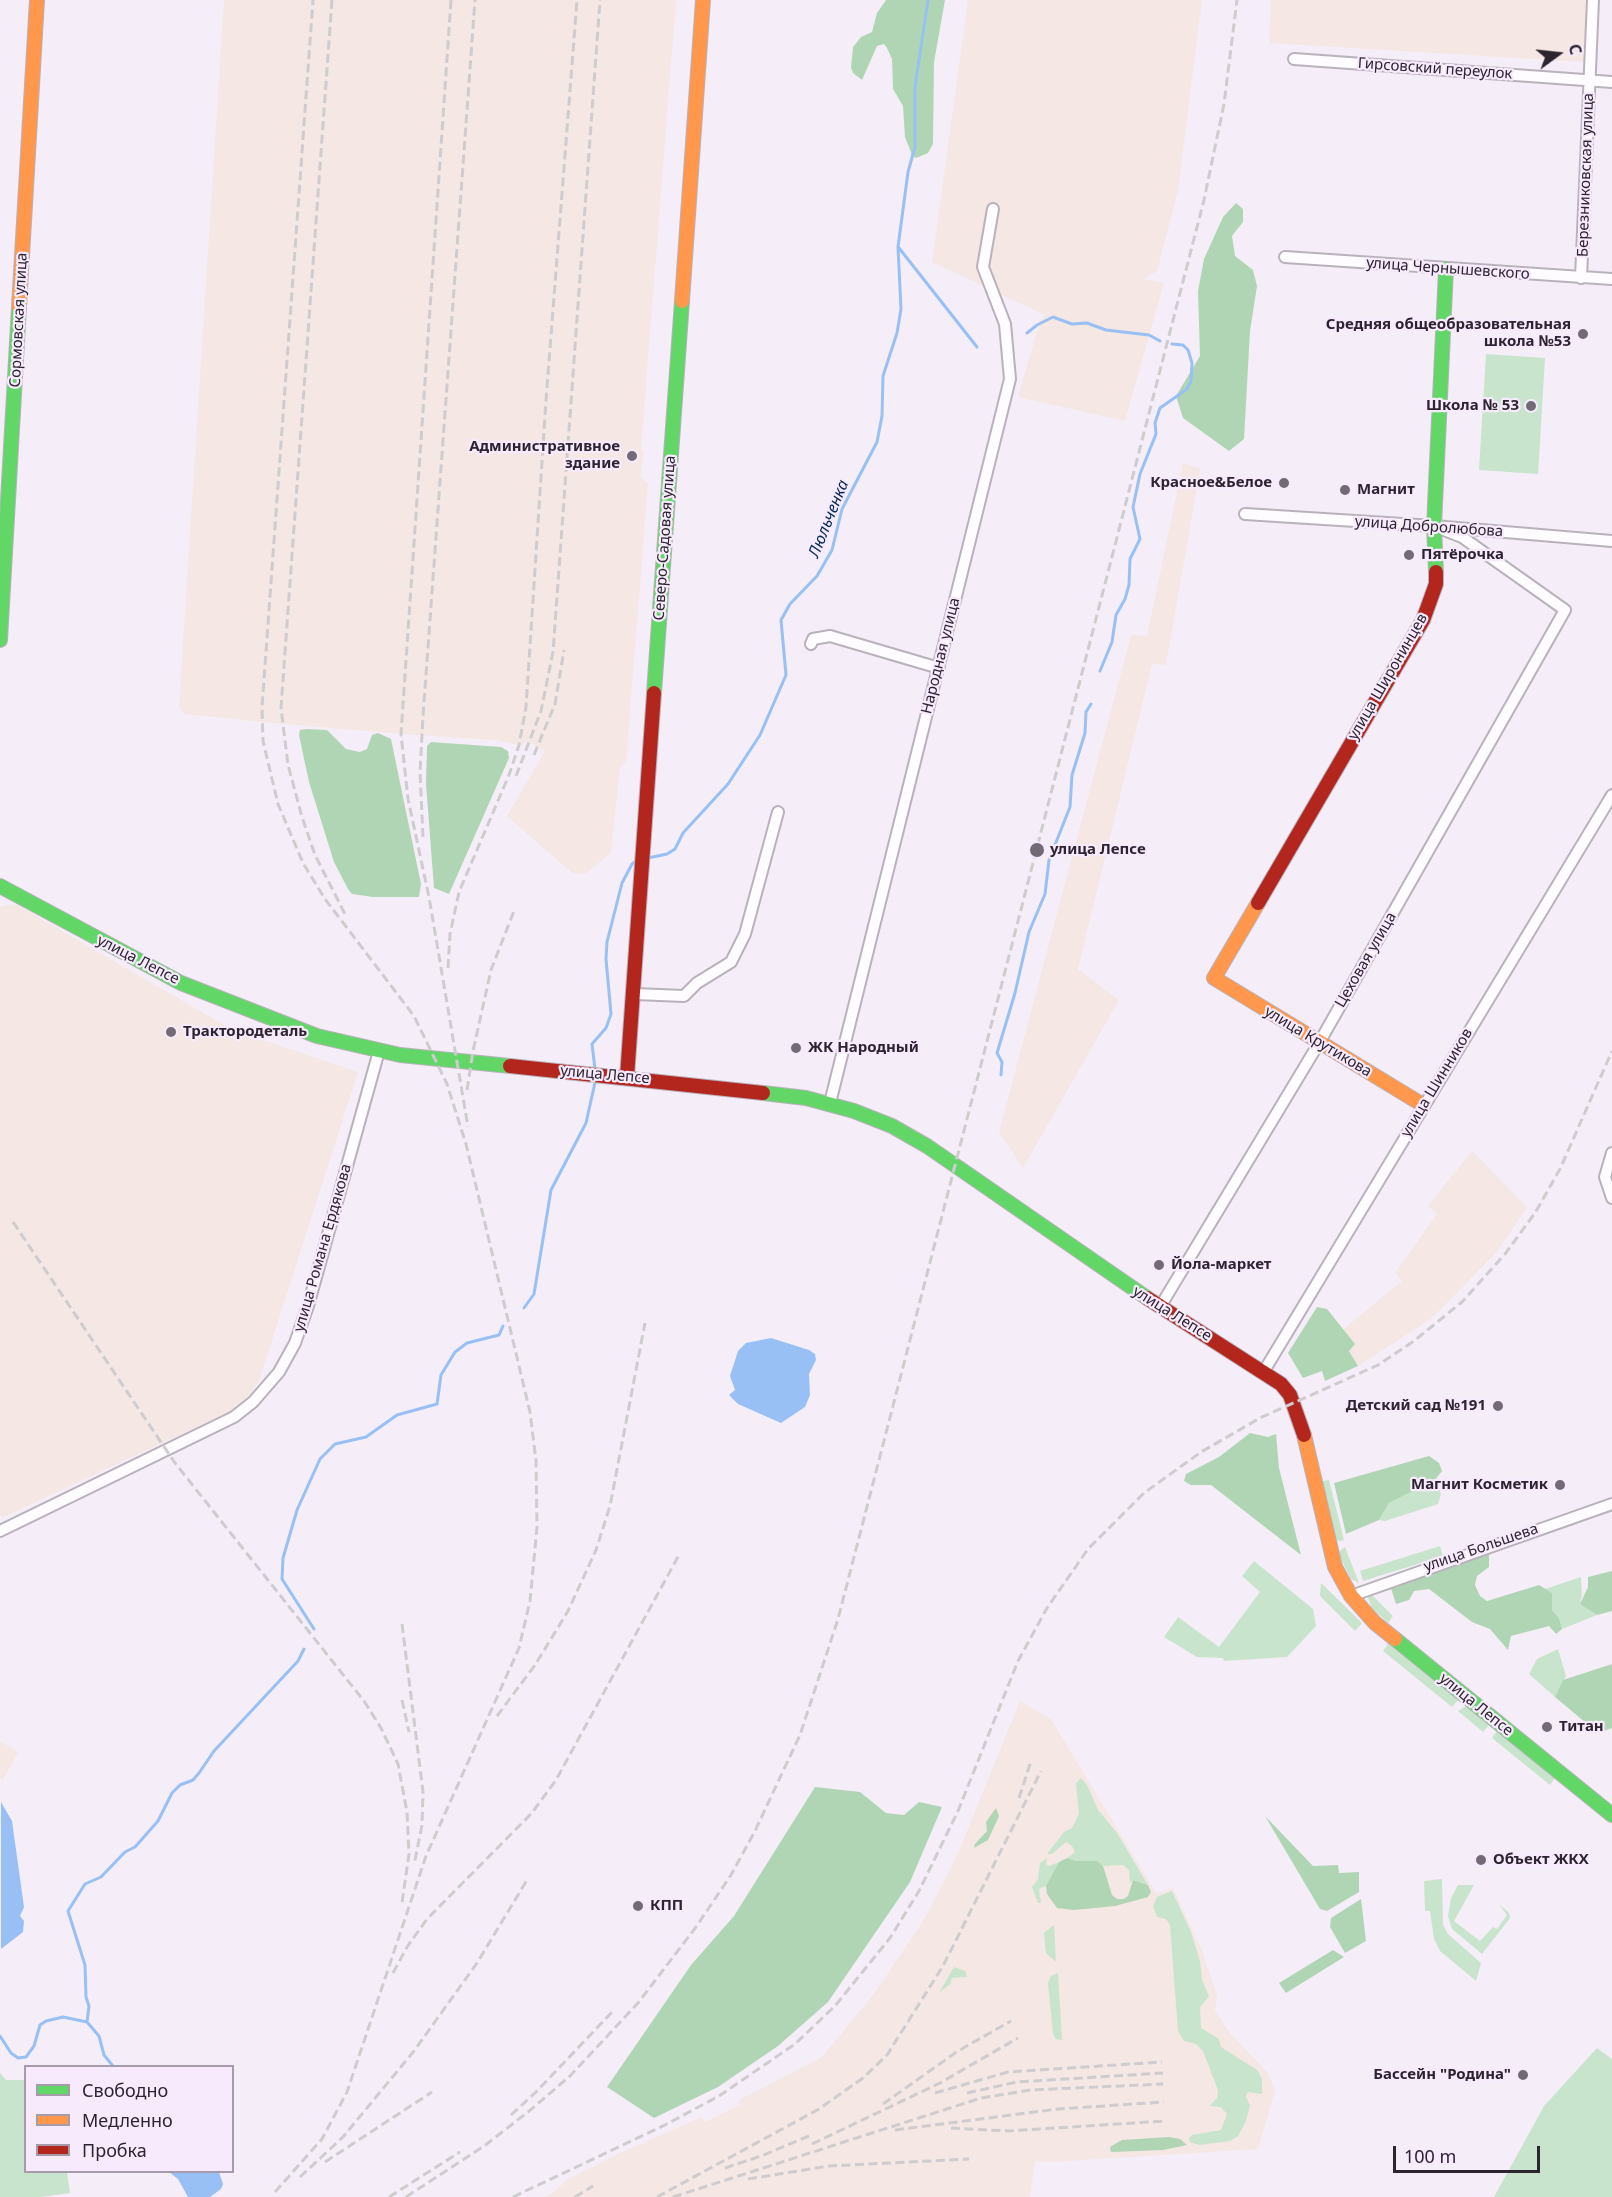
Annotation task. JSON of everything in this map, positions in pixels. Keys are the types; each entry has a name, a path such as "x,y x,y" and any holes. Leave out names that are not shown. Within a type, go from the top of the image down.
{"street":[{"name":"Сормовская улица","path":"0,640 37,0"},
{"name":"Северо-Садовая улица","path":"621,1076 635,994 641,877 703,0"},
{"name":"Березниковская улица","path":"1581,278 1593,0"},
{"name":"Гирсовский переулок","path":"1294,59 1612,82"},
{"name":"Народная улица","path":"830,1103 1010,379 1005,324 983,267 993,209"},
{"name":"улица Чернышевского","path":"1285,256 1446,270 1612,279"},
{"name":"улица Широнинцев","path":"1214,978 1423,620 1436,584 1434,526 1446,270"},
{"name":"улица Добролюбова","path":"1245,514 1434,526 1612,541"},
{"name":"Цеховая улица","path":"1160,1307 1319,1043 1565,610 1462,537 1434,526"},
{"path":"811,644 813,639 830,636 939,668"},
{"name":"улица Шинников","path":"1264,1371 1612,795"},
{"path":"635,994 684,996 697,983 731,962 745,934 778,813"},
{"name":"улица Лепсе","path":"0,886 181,983 317,1036 379,1051 789,1095 830,1103 891,1126 927,1146 987,1191 1160,1307 1264,1371 1281,1384 1290,1395 1302,1427 1335,1567 1351,1596 1375,1623 1612,1815"},
{"name":"улица Крутикова","path":"1214,978 1423,1105"},
{"name":"улица Романа Ердякова","path":"0,1531 234,1417 253,1402 279,1372 295,1343 308,1306 379,1051"},
{"path":"1612,1153 1606,1165 1605,1177 1612,1198"},
{"name":"улица Большева","path":"1351,1596 1612,1503"}],"shaded area":[{"path":"224,0 676,0 641,449 644,452 640,476 648,484 626,762 620,767 611,853 585,874 572,873 507,816 545,751 526,740 523,746 496,740 262,722 185,714 179,706"},
{"path":"968,0 1202,0 1178,190 1157,271 1144,279 1164,283 1125,421 1018,397 1040,321 1045,315 932,262"},
{"path":"1271,0 1586,0 1584,62 1269,43"},
{"path":"1183,463 1200,469 1166,665 1152,664 1078,969 1119,1000 1023,1168 999,1132 1131,635 1147,636"},
{"path":"17,905 231,1029 358,1072 259,1381 241,1406 4,1517 0,1515 0,907"},
{"path":"1472,1151 1527,1207 1497,1252 1431,1319 1358,1366 1349,1351 1328,1342 1402,1281 1395,1273 1437,1214 1428,1206"},
{"path":"1020,1701 1051,1719 1156,1893 1173,1888 1202,1950 1217,1995 1215,2011 1231,2034 1268,2073 1275,2091 1258,2149 1052,2162 1035,2161 1030,2197 543,2197 554,2192 568,2179 620,2153 702,2117 705,2122 740,2105 739,2100 822,2057 876,1991 925,1918 958,1853"},
{"path":"0,1741 18,1752 3,1780 0,1778"}],"green space":[{"path":"886,0 945,0 934,62 933,144 928,153 916,158 912,155 905,137 903,106 893,89 892,59 887,48 884,44 877,46 862,80 853,73 851,67 853,47 861,37 872,32 877,13"},
{"path":"1236,203 1243,209 1243,222 1232,236 1235,256 1253,270 1257,286 1250,331 1244,439 1229,451 1183,418 1176,396 1200,356 1198,291 1204,259 1223,217"},
{"path":"1486,354 1545,358 1538,474 1479,470"},
{"path":"300,730 327,730 346,749 360,752 367,749 372,735 378,733 391,739 421,884 419,897 373,897 352,894 348,889 334,862 309,782 299,735"},
{"path":"431,742 501,747 508,751 509,758 449,894 434,888 426,784 427,746"},
{"path":"1317,1307 1327,1309 1355,1344 1349,1351 1358,1366 1325,1381 1322,1371 1303,1378 1288,1353"},
{"path":"1250,1433 1268,1437 1276,1434 1279,1468 1301,1555 1211,1485 1191,1485 1184,1481 1186,1474 1219,1457"},
{"path":"1429,1456 1439,1463 1442,1471 1435,1480 1389,1503 1379,1520 1346,1534 1334,1483"},
{"path":"1329,1480 1344,1540 1340,1541 1336,1540 1322,1481"},
{"path":"1435,1480 1441,1494 1438,1504 1385,1521 1379,1520 1389,1503"},
{"path":"1440,1546 1443,1556 1363,1581 1360,1571"},
{"path":"1345,1547 1359,1583 1351,1579 1340,1557 1340,1551"},
{"path":"1489,1553 1489,1567 1477,1576 1475,1585 1480,1596 1487,1601 1539,1585 1552,1593 1552,1610 1559,1618 1562,1629 1556,1634 1549,1626 1511,1636 1508,1650 1490,1629 1472,1622 1429,1589 1414,1591 1409,1600 1396,1604 1390,1585"},
{"path":"1254,1561 1313,1609 1316,1626 1287,1657 1224,1661 1223,1658 1197,1657 1164,1637 1178,1617 1219,1647 1260,1592 1242,1576"},
{"path":"1612,1571 1612,1611 1597,1615 1580,1604 1588,1587 1588,1577"},
{"path":"1581,1577 1580,1604 1597,1615 1562,1629 1559,1618 1552,1610 1552,1593 1545,1589"},
{"path":"1321,1583 1362,1623 1355,1631 1320,1596"},
{"path":"1371,1594 1393,1616 1388,1623 1372,1608 1368,1598"},
{"path":"1388,1644 1458,1700 1452,1707 1383,1651"},
{"path":"1558,1649 1566,1676 1555,1697 1529,1674 1537,1659"},
{"path":"1612,1664 1612,1728 1598,1733 1555,1697 1563,1680"},
{"path":"1468,1707 1489,1725 1483,1732 1458,1711"},
{"path":"1497,1731 1555,1778 1550,1785 1492,1738"},
{"path":"1081,1778 1087,1785 1098,1810 1117,1833 1148,1885 1133,1880 1130,1883 1129,1870 1123,1865 1103,1866 1097,1861 1076,1861 1067,1858 1075,1852 1066,1842 1052,1854 1047,1854 1064,1832 1072,1828 1079,1814 1076,1784"},
{"path":"815,1787 860,1792 886,1813 904,1815 919,1802 942,1807 910,1882 828,2002 778,2046 718,2087 654,2118 607,2087 691,1965 734,1916"},
{"path":"996,1808 999,1816 988,1840 974,1848 987,1831 986,1822"},
{"path":"1265,1816 1313,1866 1338,1865 1339,1873 1359,1872 1359,1892 1327,1911 1320,1909"},
{"path":"1047,1858 1046,1865 1049,1866 1059,1862 1046,1886 1039,1889 1041,1903 1038,1903 1032,1887 1038,1879 1040,1863"},
{"path":"1067,1858 1076,1861 1097,1861 1103,1866 1112,1895 1117,1899 1124,1899 1128,1896 1133,1880 1148,1885 1151,1892 1148,1897 1115,1906 1074,1910 1057,1908 1047,1894 1046,1886 1059,1862"},
{"path":"1442,1879 1443,1925 1448,1934 1481,1963 1476,1981 1440,1951 1434,1939 1430,1911 1425,1911 1424,1881"},
{"path":"1458,1885 1474,1885 1454,1921 1480,1941 1493,1927 1497,1929 1507,1915 1499,1904 1509,1913 1510,1918 1482,1954 1452,1929 1448,1916 1451,1898"},
{"path":"1172,1891 1191,1932 1200,1961 1202,1980 1209,1996 1200,2007 1201,2028 1219,2039 1221,2047 1257,2070 1262,2079 1262,2094 1248,2092 1246,2097 1250,2105 1246,2121 1238,2136 1230,2141 1199,2145 1190,2142 1189,2138 1192,2135 1221,2130 1227,2114 1221,2107 1210,2106 1217,2098 1218,2090 1203,2051 1196,2044 1184,2041 1178,2031 1170,1925 1166,1919 1157,1917 1153,1906 1157,1897"},
{"path":"1361,1899 1366,1941 1345,1953 1330,1927 1331,1918"},
{"path":"1054,1925 1056,1962 1046,1953 1044,1933"},
{"path":"1333,1950 1344,1957 1286,1993 1279,1983"},
{"path":"954,1967 965,1971 967,1977 952,1978 950,1984 939,1993"},
{"path":"1058,1973 1062,2040 1056,2039 1053,2034 1048,1983 1051,1976"},
{"path":"1597,2048 1612,2059 1612,2197 1494,2197 1544,2106"},
{"path":"0,2073 6,2080 24,2080 24,2173 67,2173 70,2193 41,2197 0,2197"},
{"path":"1169,2137 1180,2139 1187,2145 1163,2150 1111,2152 1110,2147 1122,2140"}],"water":[{"path":"771,1338 809,1350 815,1354 816,1360 809,1374 810,1395 805,1407 781,1423 738,1404 729,1395 735,1390 730,1376 738,1351 746,1343"},
{"path":"1,1802 12,1821 24,1907 20,1916 24,1921 23,1932 1,1949"},
{"path":"170,2173 219,2173 223,2184 221,2189 210,2197 188,2197 178,2179"}],"waterway":[{"name":"Люльченка","path":"648,858 667,854 675,849 683,833 728,784 760,735 786,675 781,620 790,604 817,576 832,550 842,509 877,442 882,416 883,376 897,333 901,309 898,247 908,172 915,147 915,87 928,0"},
{"path":"899,248 977,347"},
{"path":"1027,333 1053,317 1072,324 1087,323 1106,330 1149,335 1160,341"},
{"path":"1100,671 1112,642 1116,615 1125,599 1129,585 1130,559 1140,539 1133,507 1140,474 1156,434 1155,423 1160,408 1187,389 1191,381 1192,363 1188,350 1183,345 1172,344"},
{"path":"1001,1075 1002,1062 997,1053 1015,993 1029,932 1045,894 1049,860 1070,807 1072,775 1085,733 1086,712 1091,704"},
{"path":"595,1069 592,1044 606,1028 611,1014 606,959 607,942 622,883 636,861"},
{"path":"524,1308 534,1294 551,1190 586,1123 596,1078"},
{"path":"314,1629 282,1579 283,1558 297,1510 320,1459 335,1444 366,1437 397,1415 437,1404 441,1375 455,1352 467,1343 499,1335 503,1326"},
{"path":"87,2022 89,2006 86,1997 85,1965 68,1911 85,1884 101,1877 125,1852 135,1847 158,1821 172,1793 180,1785 193,1780 214,1751 298,1661 304,1649"},
{"name":"Люльченка","path":"0,2036 11,2053 18,2058 26,2057 34,2046 40,2025 46,2021 63,2017 87,2022 99,2036 104,2055 112,2065"}],"railway":[{"path":"275,2192 322,2139 347,2092 426,1856 519,1648 530,1601 537,1527 536,1461 530,1412 466,1144 447,1084 414,1016 325,899 303,863 278,804 263,741 262,707 313,0"},
{"path":"332,0 281,708 288,765 302,817 315,855 346,916"},
{"path":"451,0 401,734 408,799 429,897 468,1127"},
{"path":"423,837 420,772 423,716 475,0"},
{"path":"448,968 450,934 459,892 509,775 519,745 526,707 546,400 577,0"},
{"path":"516,776 541,711 553,652 600,0"},
{"path":"406,2197 484,2146 528,2112 570,2076 638,2003 696,1927 731,1875 755,1831 800,1735 838,1619 1204,200 1224,104 1237,0"},
{"path":"534,755 555,704 564,650"},
{"path":"467,1090 491,970 514,911"},
{"path":"513,2197 665,2125 719,2096 795,2044 835,2006 890,1938 919,1891 958,1811 1018,1661 1047,1608 1088,1549 1144,1493 1201,1452 1260,1418 1378,1365 1414,1341 1462,1302 1505,1254 1535,1213 1560,1169 1612,1051"},
{"path":"13,1222 175,1463 364,1701 381,1728 398,1764 407,1812 409,1854 402,1903"},
{"path":"497,1716 535,1665 568,1611 596,1550 610,1506 645,1323"},
{"path":"393,1973 407,1947 427,1919 531,1814 556,1780 679,1555"},
{"path":"402,1624 423,1792 422,1825 414,1865"},
{"path":"402,1700 409,1732"},
{"path":"1019,1798 1031,1761"},
{"path":"657,2197 819,2109 863,2078 887,2055 943,1966 1041,1771"},
{"path":"300,2177 343,2137 414,2051 477,1963 527,1880"},
{"path":"511,2115 613,2011"},
{"path":"883,2104 958,2051 1011,2021"},
{"path":"812,2144 940,2083 1018,2038"},
{"path":"935,2093 1008,2072 1162,2062"},
{"path":"967,2093 1017,2082 1163,2073"},
{"path":"673,2197 981,2098 1031,2090 1163,2084"},
{"path":"325,2162 432,2092"},
{"path":"895,2130 1058,2109 1164,2102"},
{"path":"951,2128 1008,2131 1165,2121"},
{"path":"725,2168 809,2136"},
{"path":"389,2197 460,2152"},
{"path":"748,2179 829,2166 969,2159"},
{"path":"575,2197 593,2186"}],"traffic: fast":[{"path":"1436,572 1434,526 1446,269"},
{"path":"654,693 682,301"},
{"path":"0,640 19,307"},
{"path":"0,886 181,983 317,1036 400,1055 510,1066"},
{"path":"763,1093 806,1098 854,1111 892,1126 927,1146 1147,1298"},
{"path":"1395,1639 1612,1815"}],"traffic: slow":[{"path":"19,307 37,0"},
{"path":"682,301 703,0"},
{"path":"1258,903 1214,978 1423,1105"},
{"path":"1304,1435 1335,1567 1351,1596 1375,1623 1395,1639"}],"traffic: jam":[{"path":"1258,903 1423,620 1436,584 1436,572"},
{"path":"627,1077 654,693"},
{"path":"510,1066 763,1093"},
{"path":"1147,1298 1281,1384 1290,1395 1304,1435"}],"place":[{"name":"Средняя общеобразовательная школа №53","path":"1583,334"},
{"name":"Школа № 53","path":"1531,406"},
{"name":"Административное здание","path":"632,456"},
{"name":"Красное&Белое","path":"1284,483"},
{"name":"Магнит","path":"1345,490"},
{"name":"Пятёрочка","path":"1409,555"},
{"name":"улица Лепсе","path":"1037,850"},
{"name":"Трактородеталь","path":"171,1032"},
{"name":"ЖК Народный","path":"796,1048"},
{"name":"Йола-маркет","path":"1159,1265"},
{"name":"Детский сад №191","path":"1498,1406"},
{"name":"Магнит Косметик","path":"1560,1485"},
{"name":"Титан","path":"1547,1727"},
{"name":"Объект ЖКХ","path":"1481,1860"},
{"name":"КПП","path":"638,1906"},
{"name":"Бассейн \"Родина\"","path":"1523,2075"}]}
